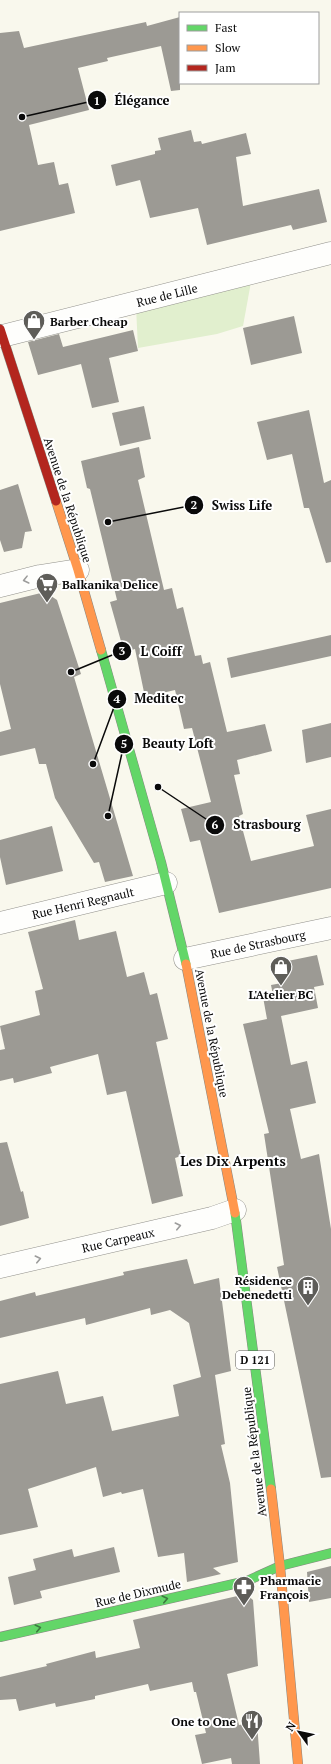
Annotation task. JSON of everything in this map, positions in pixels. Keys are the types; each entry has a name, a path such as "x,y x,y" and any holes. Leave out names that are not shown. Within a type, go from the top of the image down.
{"main road":[{"name":"Avenue de la République","path":"1,333 78,570 161,862 185,959 235,1210 280,1566 298,1764"},
{"name":"Rue de Dixmude","path":"0,1637 247,1581 280,1566 331,1553"}],"street":[{"name":"Rue de Lille","path":"1,333 331,253"},
{"path":"0,586 40,576 78,570"},
{"name":"Rue Henri Regnault","path":"0,923 166,883"},
{"name":"Rue de Strasbourg","path":"185,959 331,928"},
{"name":"Rue Carpeaux","path":"0,1267 212,1218 235,1210"}],"green space":[{"path":"251,282 243,326 217,334 138,348 136,307"}],"building":[{"path":"179,17 180,90 171,91 161,46 107,58 108,61 78,68 89,110 29,125 38,165 54,162 59,185 68,183 75,213 0,231 0,33 19,31 24,48 146,22 147,26"},
{"path":"191,130 194,142 201,141 202,144 246,133 251,154 236,157 243,206 319,189 327,222 293,230 291,225 207,245 198,208 150,218 140,180 116,186 111,165 155,154 155,151 161,150 158,138"},
{"path":"294,316 302,353 251,365 243,328"},
{"path":"133,330 138,351 109,358 119,402 92,408 81,364 38,375 28,342 59,334 63,347"},
{"path":"144,406 151,439 120,446 112,413"},
{"path":"309,410 324,483 331,480 331,562 326,563 309,508 304,508 292,454 267,460 257,422"},
{"path":"139,447 145,477 138,480 164,590 172,588 177,609 183,607 195,656 201,655 203,664 210,662 227,732 265,724 272,751 237,760 240,774 234,775 243,814 239,816 251,861 314,846 306,815 331,809 331,888 219,913 200,840 190,842 181,809 211,802 192,728 184,729 175,690 145,697 135,649 124,652 110,602 117,600 90,489 87,488 81,461"},
{"path":"18,484 32,531 25,532 22,548 4,552 0,540 0,490"},
{"path":"45,592 57,600 81,674 74,677 133,876 105,882 99,862 94,863 55,798 46,764 39,764 35,748 0,756 0,732 11,729 0,684 0,603"},
{"path":"331,635 331,656 231,678 227,658"},
{"path":"331,723 331,757 306,763 302,730"},
{"path":"52,826 63,871 6,885 0,857 0,840"},
{"path":"75,920 79,940 116,931 127,977 144,972 150,995 157,993 168,1039 156,1042 181,1156 175,1158 183,1196 152,1204 126,1091 107,1095 98,1054 50,1067 52,1073 14,1083 13,1078 0,1081 0,1050 5,1049 0,1026 40,1015 35,991 43,989 28,932"},
{"path":"317,955 324,985 314,987 318,1008 281,1016 291,1065 307,1061 316,1103 290,1109 301,1159 319,1154 331,1229 331,1477 321,1478 277,1267 284,1265 264,1134 269,1133 243,1024 267,1019 263,997 273,995 271,985 282,983 278,963"},
{"path":"7,1142 21,1192 23,1191 29,1218 0,1226 0,1143"},
{"path":"187,1259 194,1284 219,1278 231,1371 215,1375 225,1444 221,1445 230,1483 238,1562 213,1568 221,1574 187,1582 184,1553 158,1557 143,1489 122,1494 121,1492 103,1497 96,1467 28,1489 38,1527 0,1535 0,1384 58,1371 66,1404 103,1396 112,1431 179,1416 173,1385 201,1377 189,1323 170,1310 151,1315 150,1308 86,1325 85,1318 0,1338 0,1301 35,1292 36,1296 124,1275 123,1272"},
{"path":"114,1547 120,1572 40,1591 42,1598 14,1605 8,1577 36,1570 33,1559 72,1549 74,1557"},
{"path":"331,1566 331,1598 309,1602 307,1572"},
{"path":"246,1594 253,1600 258,1666 227,1674 239,1725 257,1722 260,1764 232,1764 231,1758 202,1764 195,1735 206,1733 196,1692 194,1692 192,1682 150,1691 148,1684 95,1696 95,1699 56,1707 55,1703 19,1711 16,1699 0,1700 0,1677 47,1666 46,1664 95,1651 96,1658 140,1648 133,1620"}],"traffic: fast":[{"path":"101,650 161,862 186,964"},
{"path":"235,1213 271,1489"},
{"path":"0,1637 247,1581 280,1566 331,1553"}],"traffic: slow":[{"path":"56,501 101,650"},
{"path":"186,964 235,1213"},
{"path":"271,1489 280,1566 298,1764"}],"traffic: jam":[{"path":"0,329 56,501"}],"place":[{"name":"Élégance","path":"22,117"},
{"name":"Barber Cheap","path":"34,340"},
{"name":"Swiss Life","path":"108,522"},
{"name":"Balkanika Delice","path":"47,604"},
{"name":"L Coiff","path":"71,672"},
{"name":"Meditec","path":"93,764"},
{"name":"Strasbourg","path":"158,787"},
{"name":"Beauty Loft","path":"108,816"},
{"name":"L'Atelier BC","path":"281,986"},
{"name":"Résidence Debenedetti","path":"308,1306"},
{"name":"Pharmacie François","path":"244,1606"},
{"name":"One to One","path":"252,1740"}],"district":[{"name":"Les Dix Arpents","path":"233,1160"}]}
